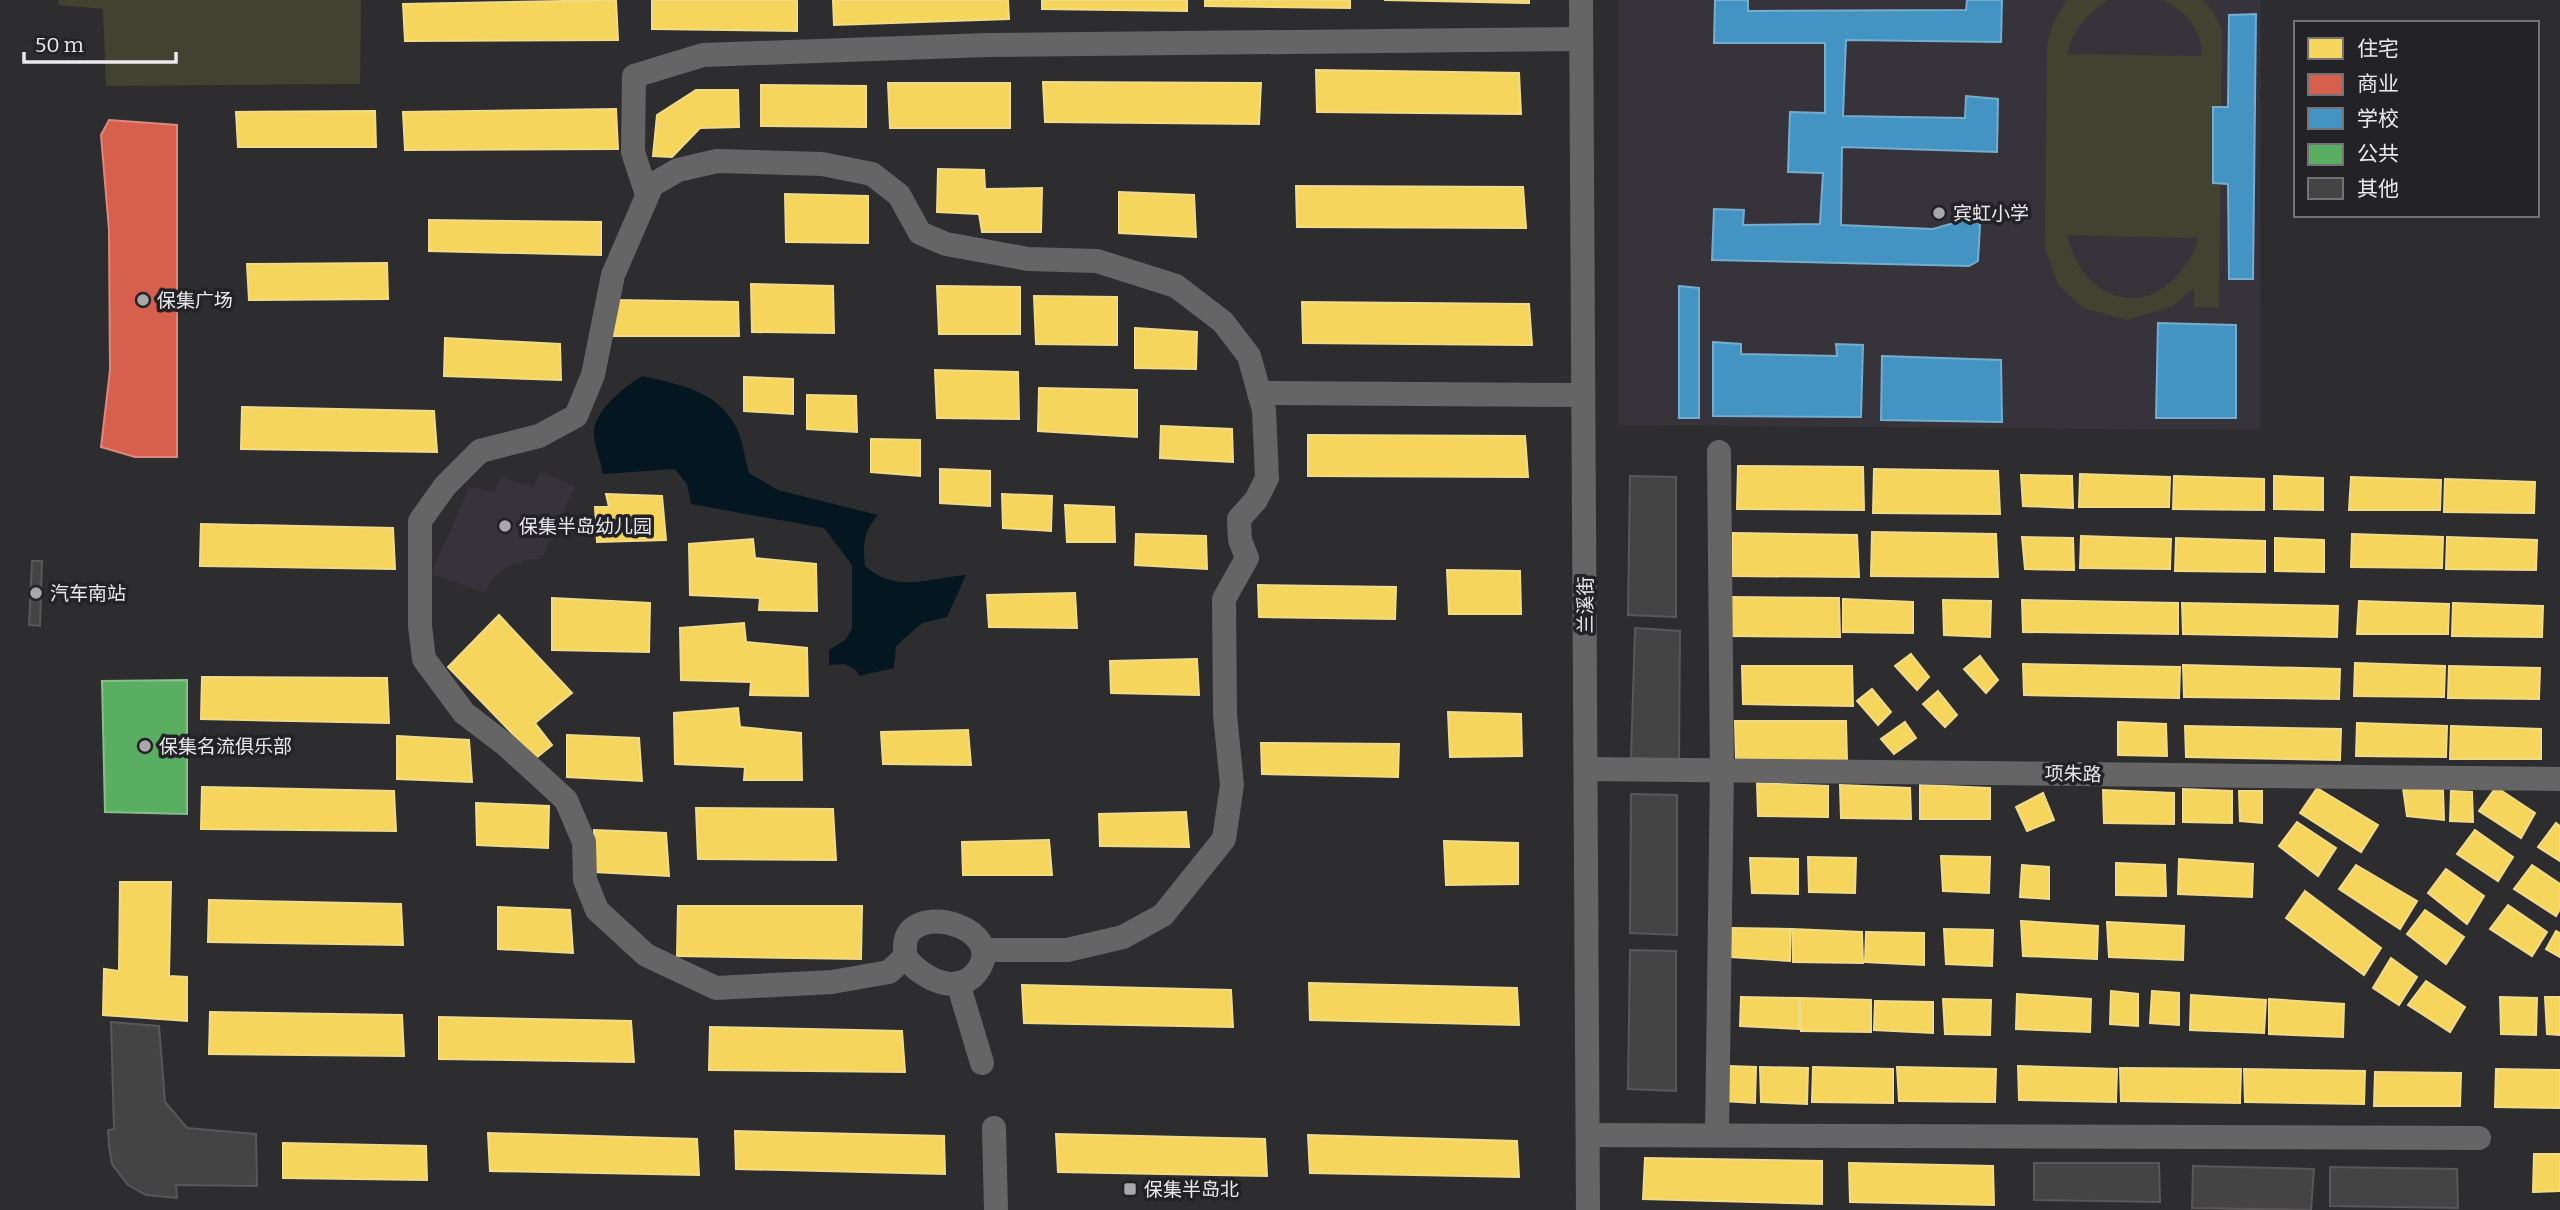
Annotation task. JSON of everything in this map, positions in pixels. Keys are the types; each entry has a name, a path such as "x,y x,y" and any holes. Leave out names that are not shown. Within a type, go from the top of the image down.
{"street":[{"name":"兰溪街","path":"1581,0 1588,1210"},
{"path":"647,195 634,152 634,76 703,55 987,45 1581,39"},
{"path":"905,957 932,979 948,985 958,984 975,976 984,960 985,950 976,936 957,925 928,922 915,926 906,938 905,957 889,972 832,982 716,988 646,955 597,910 585,880 584,842 566,800 506,745 464,713 424,659 419,614 421,521 445,486 480,451 539,436 576,416 593,375 613,275 652,185 678,170 717,161 822,163 872,174 899,195 920,233 946,244 1028,259 1097,261 1176,286 1223,322 1249,356 1264,410 1267,478 1256,500 1239,519 1240,540 1247,558 1224,598 1225,715 1232,785 1224,839 1163,915 1123,937 1067,950 985,950"},
{"path":"1259,393 1582,395"},
{"path":"1717,1135 1722,770 1719,452"},
{"name":"项朱路","path":"1586,769 2560,779"},
{"path":"958,984 982,1063"},
{"path":"994,1128 996,1210"},
{"path":"1588,1135 2479,1138"}],"shaded area":[{"name":"宾虹小学","path":"1618,0 2261,0 2260,430 1618,425"},
{"name":"保集半岛幼儿园","path":"540,472 575,486 542,559 525,560 505,568 492,579 485,593 431,574 469,487 495,492 501,477 533,487"}],"green space":[{"path":"58,0 361,0 360,84 106,86 103,9 58,5"},
{"path":"2066,0 2108,0 2082,23 2067,54 2201,56 2196,30 2179,10 2163,0 2203,0 2213,11 2222,31 2219,307 2194,307 2194,288 2173,306 2127,320 2083,308 2058,284 2045,249 2047,44 2052,26","holes":["2067,235 2197,238 2189,260 2168,284 2150,295 2132,298 2115,295 2099,287 2085,274 2074,256"]}],"water":[{"path":"642,376 686,387 713,400 724,409 740,436 749,473 778,490 878,515 867,533 864,551 865,566 877,575 889,580 913,582 966,575 947,617 922,623 896,646 894,668 859,676 856,670 845,664 829,665 829,650 845,640 852,629 852,565 824,528 691,504 687,484 675,469 603,474 594,436 598,418 610,401"}],"building: 住宅":[{"path":"616,0 618,40 405,41 403,4"},
{"path":"652,0 797,0 797,31 652,29"},
{"path":"833,0 1008,0 1009,19 834,25"},
{"path":"1042,0 1187,0 1187,11 1042,9"},
{"path":"1205,0 1350,0 1350,8 1205,6"},
{"path":"1384,0 1529,0 1529,3"},
{"path":"1316,70 1519,73 1521,114 1317,112"},
{"path":"1043,82 1261,83 1259,124 1045,122"},
{"path":"888,83 1010,83 1010,128 890,128"},
{"path":"761,85 866,86 866,127 761,126"},
{"path":"696,90 738,90 739,127 700,128 672,157 653,156 657,115"},
{"path":"616,109 618,149 405,150 403,112"},
{"path":"375,111 376,147 238,147 236,112"},
{"path":"938,169 984,170 985,189 1042,188 1041,232 982,232 979,214 937,212"},
{"path":"1296,186 1523,187 1526,228 1297,227"},
{"path":"1119,192 1194,195 1196,237 1119,233"},
{"path":"785,194 868,196 868,243 786,242"},
{"path":"429,220 601,222 601,255 429,251"},
{"path":"387,263 388,299 249,300 247,264"},
{"path":"751,284 833,286 834,333 752,332"},
{"path":"937,286 1020,287 1020,334 939,334"},
{"path":"1034,296 1117,297 1117,345 1036,344"},
{"path":"615,300 738,302 739,336 614,336"},
{"path":"1302,302 1529,304 1532,345 1303,343"},
{"path":"1135,328 1197,332 1196,369 1135,368"},
{"path":"445,338 560,344 561,380 444,376"},
{"path":"935,370 1018,372 1019,419 937,418"},
{"path":"744,377 793,379 793,414 744,411"},
{"path":"1039,388 1137,390 1137,437 1038,431"},
{"path":"807,395 856,396 857,432 807,429"},
{"path":"242,407 434,411 437,452 241,449"},
{"path":"1161,426 1232,429 1233,462 1160,458"},
{"path":"1308,435 1525,436 1528,477 1308,476"},
{"path":"871,439 920,440 920,476 871,472"},
{"path":"1738,466 1863,467 1864,510 1737,509"},
{"path":"940,469 990,471 990,506 940,503"},
{"path":"1874,469 1998,471 2000,514 1873,513"},
{"path":"2080,474 2170,477 2169,507 2079,507"},
{"path":"2021,475 2072,476 2073,508 2023,506"},
{"path":"2174,476 2264,479 2264,510 2173,509"},
{"path":"2274,476 2323,478 2323,510 2274,509"},
{"path":"2351,477 2441,480 2440,510 2349,510"},
{"path":"2445,479 2535,482 2534,513 2444,512"},
{"path":"606,494 662,496 666,540 597,542 595,507 609,507"},
{"path":"1002,494 1052,496 1051,531 1003,528"},
{"path":"1065,505 1114,507 1115,542 1067,542"},
{"path":"201,524 393,528 395,569 200,566"},
{"path":"1872,532 1996,534 1998,577 1871,576"},
{"path":"1733,533 1857,535 1859,577 1732,576"},
{"path":"1136,534 1206,536 1207,569 1135,565"},
{"path":"2352,534 2443,537 2442,568 2351,567"},
{"path":"2081,536 2171,539 2170,569 2080,568"},
{"path":"2022,537 2073,538 2074,570 2025,569"},
{"path":"2447,537 2537,540 2536,570 2446,569"},
{"path":"2176,538 2265,541 2265,572 2175,571"},
{"path":"2275,538 2324,540 2324,572 2275,571"},
{"path":"753,539 755,558 816,564 817,611 759,610 760,598 690,595 689,544"},
{"path":"1447,570 1520,571 1521,614 1449,614"},
{"path":"1258,585 1396,587 1395,619 1259,617"},
{"path":"1075,593 1077,628 989,627 987,595"},
{"path":"1728,597 1839,598 1840,637 1729,636"},
{"path":"552,598 650,603 649,652 552,650"},
{"path":"1843,599 1913,602 1913,633 1843,632"},
{"path":"1943,600 1991,601 1990,637 1944,635"},
{"path":"2022,600 2178,603 2178,634 2023,632"},
{"path":"2359,601 2449,604 2448,634 2357,634"},
{"path":"2182,603 2338,606 2337,637 2183,634"},
{"path":"2453,603 2543,606 2542,637 2452,636"},
{"path":"499,615 572,693 535,723 552,745 536,758 448,667"},
{"path":"744,623 746,642 807,648 808,696 750,695 751,682 681,680 680,628"},
{"path":"1911,654 1929,677 1917,690 1895,666"},
{"path":"1980,656 1998,680 1986,693 1964,669"},
{"path":"1197,659 1199,695 1111,693 1110,661"},
{"path":"2355,663 2445,666 2444,697 2354,696"},
{"path":"2023,664 2180,667 2179,698 2024,695"},
{"path":"2183,665 2340,669 2339,699 2184,697"},
{"path":"1742,666 1852,666 1853,706 1743,704"},
{"path":"2449,666 2540,668 2539,699 2448,698"},
{"path":"202,677 387,678 389,723 201,719"},
{"path":"1872,689 1891,712 1878,725 1857,701"},
{"path":"1938,691 1957,715 1945,727 1923,704"},
{"path":"738,708 740,727 801,733 802,780 744,780 745,767 675,764 674,713"},
{"path":"1448,712 1521,714 1522,756 1450,757"},
{"path":"1735,721 1846,721 1847,761 1736,759"},
{"path":"1905,722 1916,738 1894,754 1881,739"},
{"path":"2118,722 2166,724 2167,756 2118,755"},
{"path":"2357,723 2447,726 2446,757 2356,756"},
{"path":"2185,726 2341,729 2340,760 2186,757"},
{"path":"2451,726 2541,729 2541,759 2450,759"},
{"path":"968,730 971,765 883,764 881,732"},
{"path":"567,735 639,738 642,781 567,777"},
{"path":"397,736 469,740 472,782 397,779"},
{"path":"1261,743 1399,744 1398,777 1262,774"},
{"path":"1757,783 1828,786 1828,817 1758,816"},
{"path":"1840,785 1910,788 1911,819 1841,818"},
{"path":"1920,785 1990,788 1990,819 1920,819"},
{"path":"202,787 394,791 396,831 201,829"},
{"path":"2496,787 2535,813 2521,838 2479,811"},
{"path":"2317,788 2378,825 2361,852 2300,813"},
{"path":"2403,788 2443,790 2444,820 2407,816"},
{"path":"2183,789 2232,791 2232,823 2183,822"},
{"path":"2103,790 2174,793 2174,824 2104,823"},
{"path":"2239,791 2262,791 2262,823 2240,821"},
{"path":"2451,791 2472,792 2473,822 2450,821"},
{"path":"2043,793 2054,820 2027,831 2016,807"},
{"path":"476,803 549,806 548,848 477,845"},
{"path":"696,808 833,809 836,860 698,859"},
{"path":"1186,812 1189,847 1100,846 1099,814"},
{"path":"2297,822 2336,848 2318,876 2279,846"},
{"path":"2556,823 2560,826 2560,861 2538,847"},
{"path":"594,830 666,833 669,876 594,872"},
{"path":"2475,830 2513,857 2498,881 2457,854"},
{"path":"1049,840 1052,875 963,875 962,842"},
{"path":"1444,841 1518,843 1518,884 1446,885"},
{"path":"1941,856 1990,857 1989,893 1943,891"},
{"path":"1808,857 1856,858 1855,893 1809,892"},
{"path":"1750,858 1798,859 1798,894 1752,893"},
{"path":"2179,859 2253,864 2252,897 2178,894"},
{"path":"2116,863 2165,865 2166,896 2116,895"},
{"path":"2022,865 2049,867 2049,899 2020,897"},
{"path":"2356,865 2417,901 2400,929 2339,889"},
{"path":"2532,865 2560,884 2560,909 2556,916 2514,889"},
{"path":"2446,869 2484,896 2467,924 2428,893"},
{"path":"120,882 171,882 169,976 187,977 187,1021 103,1015 104,969 119,971"},
{"path":"2305,891 2381,948 2364,975 2286,918"},
{"path":"209,900 401,904 403,945 208,942"},
{"path":"2508,905 2547,932 2532,956 2490,929"},
{"path":"678,906 862,906 861,959 677,956"},
{"path":"498,907 570,910 573,953 498,949"},
{"path":"2425,910 2464,937 2446,964 2407,934"},
{"path":"2021,921 2098,926 2097,959 2023,956"},
{"path":"2107,922 2184,926 2183,960 2109,957"},
{"path":"1732,928 1790,929 1790,961 1731,957"},
{"path":"1792,929 1862,932 1863,963 1793,962"},
{"path":"1944,929 1993,930 1992,966 1946,964"},
{"path":"2556,931 2560,933 2560,957 2546,949"},
{"path":"1866,932 1924,933 1924,965 1865,962"},
{"path":"2391,958 2417,977 2399,1005 2373,988"},
{"path":"2426,981 2465,1007 2450,1032 2408,1005"},
{"path":"1309,983 1517,988 1519,1025 1310,1020"},
{"path":"1022,985 1231,990 1233,1027 1024,1023"},
{"path":"2111,991 2138,994 2138,1026 2110,1024"},
{"path":"2152,991 2179,993 2179,1025 2150,1023"},
{"path":"2017,994 2091,999 2090,1032 2016,1029"},
{"path":"2191,995 2266,1000 2264,1033 2190,1030"},
{"path":"1741,997 1799,998 1799,1029 1740,1026"},
{"path":"2500,997 2537,998 2536,1035 2501,1034"},
{"path":"2545,997 2560,997 2560,1035 2547,1034"},
{"path":"1800,998 1871,1000 1871,1032 1801,1031"},
{"path":"1943,999 1991,1000 1990,1035 1945,1034"},
{"path":"2269,999 2344,1004 2343,1037 2269,1034"},
{"path":"1875,1001 1933,1002 1933,1033 1874,1030"},
{"path":"210,1012 402,1015 404,1056 209,1054"},
{"path":"439,1017 631,1021 634,1062 439,1059"},
{"path":"710,1027 902,1031 905,1072 709,1070"},
{"path":"1728,1066 1756,1067 1755,1103 1724,1101"},
{"path":"2018,1066 2117,1069 2116,1102 2019,1100"},
{"path":"1760,1067 1808,1068 1807,1104 1761,1102"},
{"path":"1813,1067 1893,1069 1893,1103 1812,1102"},
{"path":"1897,1067 1996,1069 1995,1102 1899,1101"},
{"path":"2120,1068 2241,1069 2240,1103 2121,1101"},
{"path":"2244,1069 2365,1071 2364,1104 2245,1102"},
{"path":"2496,1069 2560,1070 2560,1108 2495,1107"},
{"path":"2375,1072 2461,1073 2460,1106 2374,1106"},
{"path":"735,1131 944,1136 945,1174 736,1169"},
{"path":"488,1133 697,1139 699,1175 490,1171"},
{"path":"1056,1134 1265,1139 1267,1176 1058,1172"},
{"path":"1308,1135 1517,1141 1519,1177 1310,1173"},
{"path":"283,1143 426,1146 427,1180 283,1178"},
{"path":"2534,1154 2560,1154 2560,1191 2533,1192"},
{"path":"1645,1158 1822,1161 1822,1204 1643,1199"},
{"path":"1849,1163 1993,1166 1994,1205 1850,1202"}],"building: 商业":[{"name":"保集广场","path":"109,120 177,125 177,457 135,457 101,447 110,370 109,230 101,135"}],"building: 学校":[{"path":"1715,0 1748,0 1748,11 1966,10 1967,0 2002,0 2001,42 1846,40 1843,116 1965,118 1966,96 1998,99 1997,152 1842,147 1841,225 1933,229 1971,218 1980,225 1978,261 1969,266 1712,260 1714,209 1744,210 1743,225 1820,224 1823,173 1788,172 1790,112 1825,113 1825,43 1714,43"},
{"path":"2256,14 2253,279 2229,279 2228,184 2213,183 2213,107 2228,107 2229,15"},
{"path":"1679,286 1699,288 1699,418 1679,418"},
{"path":"2158,323 2236,325 2236,418 2156,418"},
{"path":"1713,342 1741,344 1741,354 1837,356 1836,344 1863,345 1861,417 1713,416"},
{"path":"1882,356 2001,360 2002,422 1881,420"}],"building: 公共":[{"name":"保集名流俱乐部","path":"187,680 187,814 105,812 102,681"}],"building: 其他":[{"path":"1630,476 1676,477 1676,617 1628,615"},
{"name":"汽车南站","path":"32,561 42,561 40,626 29,625"},
{"path":"1635,628 1680,631 1679,760 1631,758"},
{"path":"1631,794 1677,795 1677,935 1630,933"},
{"path":"1630,950 1676,951 1676,1091 1628,1089"},
{"path":"111,1022 159,1026 165,1102 187,1128 256,1134 257,1186 176,1185 177,1198 146,1195 128,1185 112,1164 109,1146 108,1130 114,1129"},
{"path":"2034,1163 2159,1163 2160,1202 2034,1200"},
{"path":"2193,1166 2314,1169 2311,1210 2192,1208"},
{"path":"2330,1167 2457,1169 2458,1208 2330,1206"}],"place":[{"name":"宾虹小学","path":"1939,213"},
{"name":"保集广场","path":"143,300"},
{"name":"保集半岛幼儿园","path":"505,526"},
{"name":"汽车南站","path":"36,593"},
{"name":"保集名流俱乐部","path":"145,746"},
{"name":"保集半岛北","path":"1130,1189"}]}
